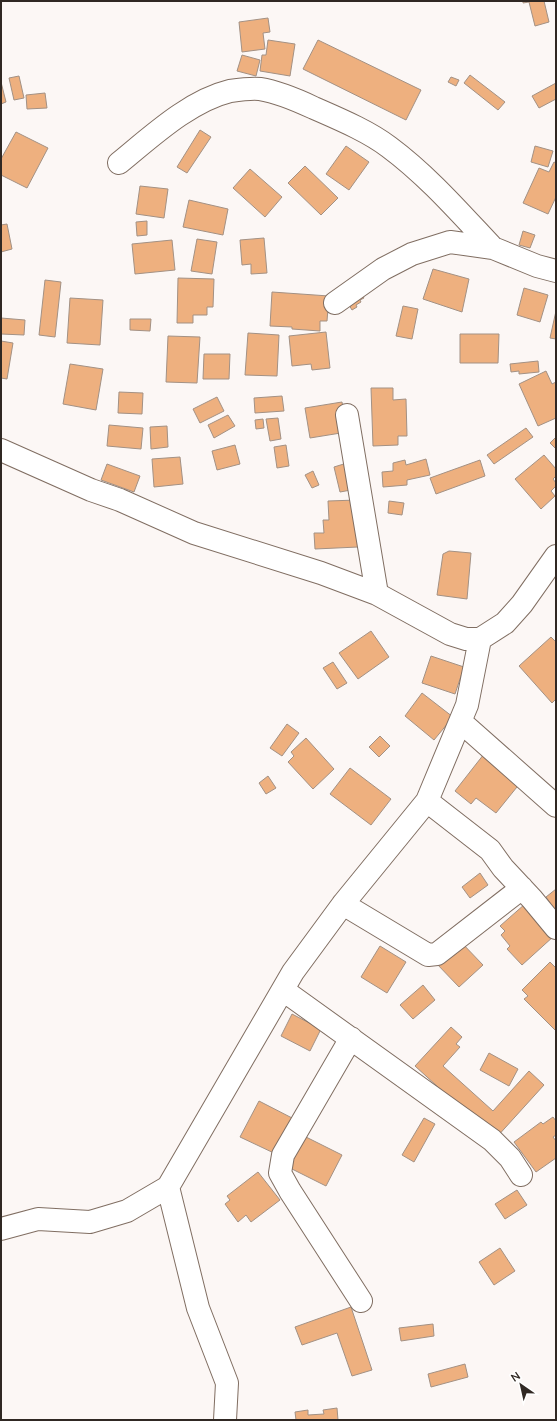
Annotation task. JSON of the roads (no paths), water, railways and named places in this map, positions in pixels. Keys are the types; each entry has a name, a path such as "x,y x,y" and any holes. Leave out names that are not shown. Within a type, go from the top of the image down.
{"street":[{"path":"119,163 175,118 206,100 230,91 259,88 297,100 347,122 388,146 418,171 453,205 492,248"},
{"path":"335,303 383,269 412,254 450,242 492,248 537,266 556,271"},
{"path":"347,415 377,594"},
{"path":"1,450 91,490 120,500 194,532 321,573 377,594 450,634 466,639 480,639 505,623 522,604 556,556"},
{"path":"1,1229 38,1219 90,1222 127,1211 168,1187 293,972 343,904 427,801 467,705 480,639"},
{"path":"461,722 556,806"},
{"path":"427,801 490,850 503,868 532,899 556,928"},
{"path":"343,904 428,955 437,954 522,888"},
{"path":"283,990 492,1140 510,1158 521,1175"},
{"path":"351,1038 283,1155 280,1173 361,1301"},
{"path":"168,1187 198,1308 227,1382 225,1420"}]}
